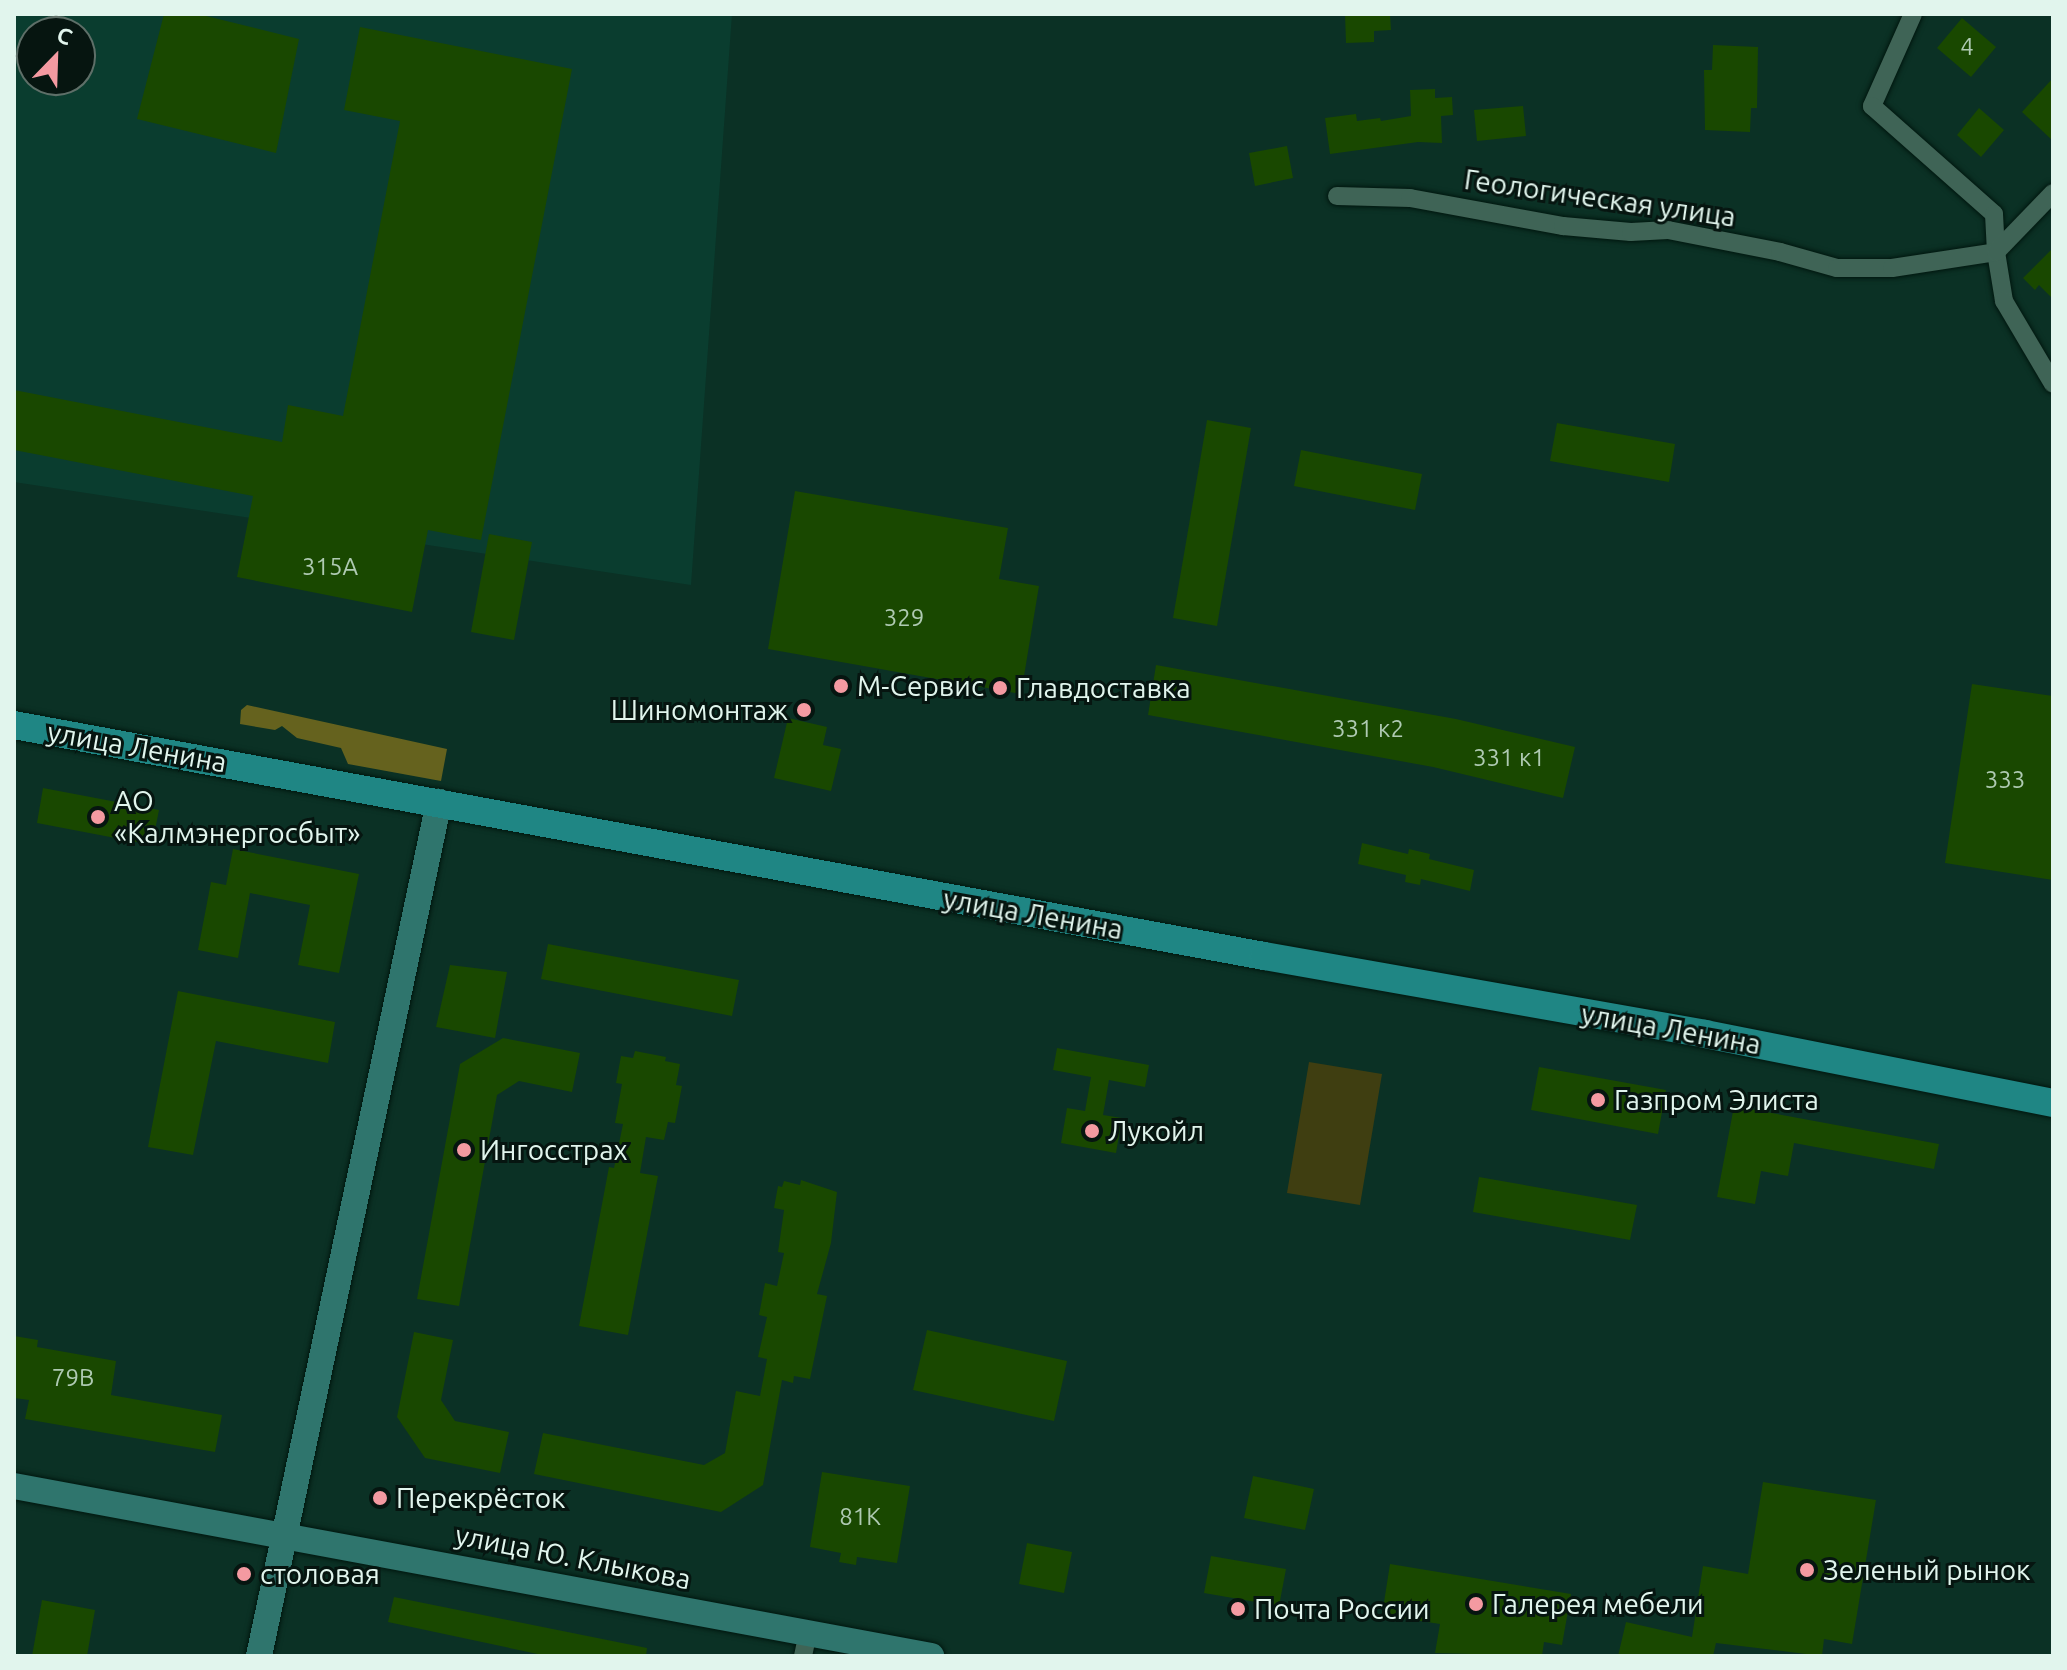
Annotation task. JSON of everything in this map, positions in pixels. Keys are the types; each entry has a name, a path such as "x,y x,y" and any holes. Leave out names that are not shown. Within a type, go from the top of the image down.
{"main road":[{"name":"улица Ленина","path":"14,725 1218,948 1705,1034 2053,1103"},
{"path":"259,1656 439,802"},
{"name":"улица Ю. Клыкова","path":"14,1486 284,1536 805,1645 931,1656"}],"street":[{"path":"1911,15 1872,106 1994,214 2004,301 2053,384"},
{"path":"1996,252 2053,193"},
{"name":"Геологическая улица","path":"1337,196 1410,198 1577,227 1631,232 1668,230 1780,252 1837,268 1892,268 1996,252"}],"shaded area":[{"path":"14,14 732,14 691,585 14,482"},
{"path":"247,705 447,749 441,781 348,764 341,748 297,738 282,726 275,730 240,724 241,710"},
{"path":"1309,1062 1382,1074 1360,1205 1287,1193"}],"building":[{"path":"164,14 198,14 299,39 276,153 137,119"},
{"path":"1345,14 1390,14 1391,30 1374,31 1374,42 1346,43"},
{"path":"1962,18 1996,47 1971,77 1937,48"},
{"path":"360,27 572,69 481,540 428,530 412,612 237,577 253,496 14,450 14,390 282,442 288,405 343,416 400,121 344,110"},
{"path":"1713,45 1758,47 1757,108 1751,108 1750,132 1705,130 1704,70 1712,70"},
{"path":"2053,78 2053,141 2022,112"},
{"path":"1435,89 1435,98 1452,97 1453,115 1441,116 1442,143 1418,142 1330,154 1325,118 1356,114 1357,121 1380,118 1381,121 1411,116 1410,90"},
{"path":"1523,106 1526,136 1477,141 1474,110"},
{"path":"1979,108 2004,130 1981,157 1957,135"},
{"path":"1287,146 1293,178 1255,186 1249,153"},
{"path":"2053,248 2053,299 2039,285 2035,290 2023,278"},
{"path":"1207,420 1251,428 1217,626 1173,618"},
{"path":"1557,423 1675,444 1669,482 1550,461"},
{"path":"1301,450 1422,474 1415,510 1294,486"},
{"path":"795,491 1008,528 999,579 1039,586 1021,694 768,649"},
{"path":"489,534 532,542 514,640 471,632"},
{"path":"1156,665 1456,719 1575,747 1563,798 1433,767 1148,715"},
{"path":"1972,684 2053,696 2053,880 1945,863"},
{"path":"788,718 827,727 823,745 841,749 831,791 774,778"},
{"name":"АО «Калмэнергосбыт»","path":"43,788 159,810 152,845 37,823"},
{"path":"1362,843 1408,854 1409,849 1430,854 1429,859 1474,870 1470,891 1421,879 1420,885 1405,882 1406,875 1358,864"},
{"path":"233,849 359,874 339,973 298,965 310,905 250,893 238,958 198,950 211,882 226,885"},
{"path":"548,944 739,980 732,1016 541,979"},
{"path":"450,965 507,972 495,1038 436,1027"},
{"path":"178,991 335,1022 328,1063 216,1041 193,1155 148,1147"},
{"path":"503,1038 580,1053 572,1092 519,1081 497,1095 459,1306 417,1299 460,1064"},
{"path":"1057,1048 1149,1065 1145,1087 1109,1080 1103,1115 1122,1118 1116,1153 1061,1143 1067,1108 1085,1111 1091,1077 1053,1070"},
{"path":"635,1051 666,1057 665,1061 680,1064 676,1085 682,1086 675,1123 668,1122 664,1140 646,1137 640,1173 658,1176 628,1335 579,1326 609,1167 614,1168 623,1124 615,1123 622,1084 616,1083 621,1056 633,1058"},
{"name":"Газпром Элиста","path":"1539,1067 1666,1090 1658,1134 1531,1110"},
{"path":"1734,1106 1939,1144 1934,1169 1794,1143 1788,1176 1761,1171 1755,1204 1717,1197"},
{"path":"1479,1177 1637,1205 1630,1240 1473,1212"},
{"path":"801,1180 837,1192 831,1243 817,1294 827,1296 810,1379 794,1376 793,1383 782,1380 763,1485 721,1512 534,1474 543,1433 704,1465 725,1453 736,1391 760,1396 767,1359 758,1357 767,1317 759,1315 765,1283 777,1286 784,1253 778,1252 784,1210 774,1208 778,1186 782,1187 784,1181 800,1185"},
{"path":"927,1330 1067,1361 1054,1421 913,1390"},
{"path":"414,1332 453,1340 441,1400 455,1421 509,1432 500,1473 425,1458 397,1417"},
{"path":"14,1336 38,1340 37,1347 116,1361 111,1395 222,1415 215,1452 25,1419 29,1400 14,1398"},
{"path":"822,1472 910,1486 897,1563 857,1557 856,1565 839,1562 841,1553 810,1547"},
{"path":"1253,1476 1314,1489 1305,1530 1244,1518"},
{"name":"Зеленый рынок","path":"1763,1482 1876,1500 1852,1644 1824,1639 1822,1656 1716,1643 1713,1656 1618,1656 1626,1622 1692,1637 1703,1566 1748,1574"},
{"path":"1027,1543 1072,1552 1064,1593 1019,1584"},
{"path":"1211,1556 1286,1569 1279,1606 1204,1593"},
{"name":"Галерея мебели","path":"1390,1564 1571,1594 1562,1645 1544,1642 1542,1656 1435,1653 1440,1624 1382,1615"},
{"path":"394,1597 647,1648 646,1656 547,1656 388,1622"},
{"path":"42,1600 95,1610 87,1656 32,1656"}],"place":[{"name":"М-Сервис","path":"841,686"},
{"name":"Главдоставка","path":"1000,688"},
{"name":"Шиномонтаж","path":"804,710"},
{"name":"АО «Калмэнергосбыт»","path":"98,817"},
{"name":"Газпром Элиста","path":"1598,1100"},
{"name":"Лукойл","path":"1092,1131"},
{"name":"Ингосстрах","path":"464,1150"},
{"name":"Перекрёсток","path":"380,1498"},
{"name":"Зеленый рынок","path":"1807,1570"},
{"name":"столовая","path":"244,1574"},
{"name":"Галерея мебели","path":"1476,1604"},
{"name":"Почта России","path":"1238,1609"}]}
